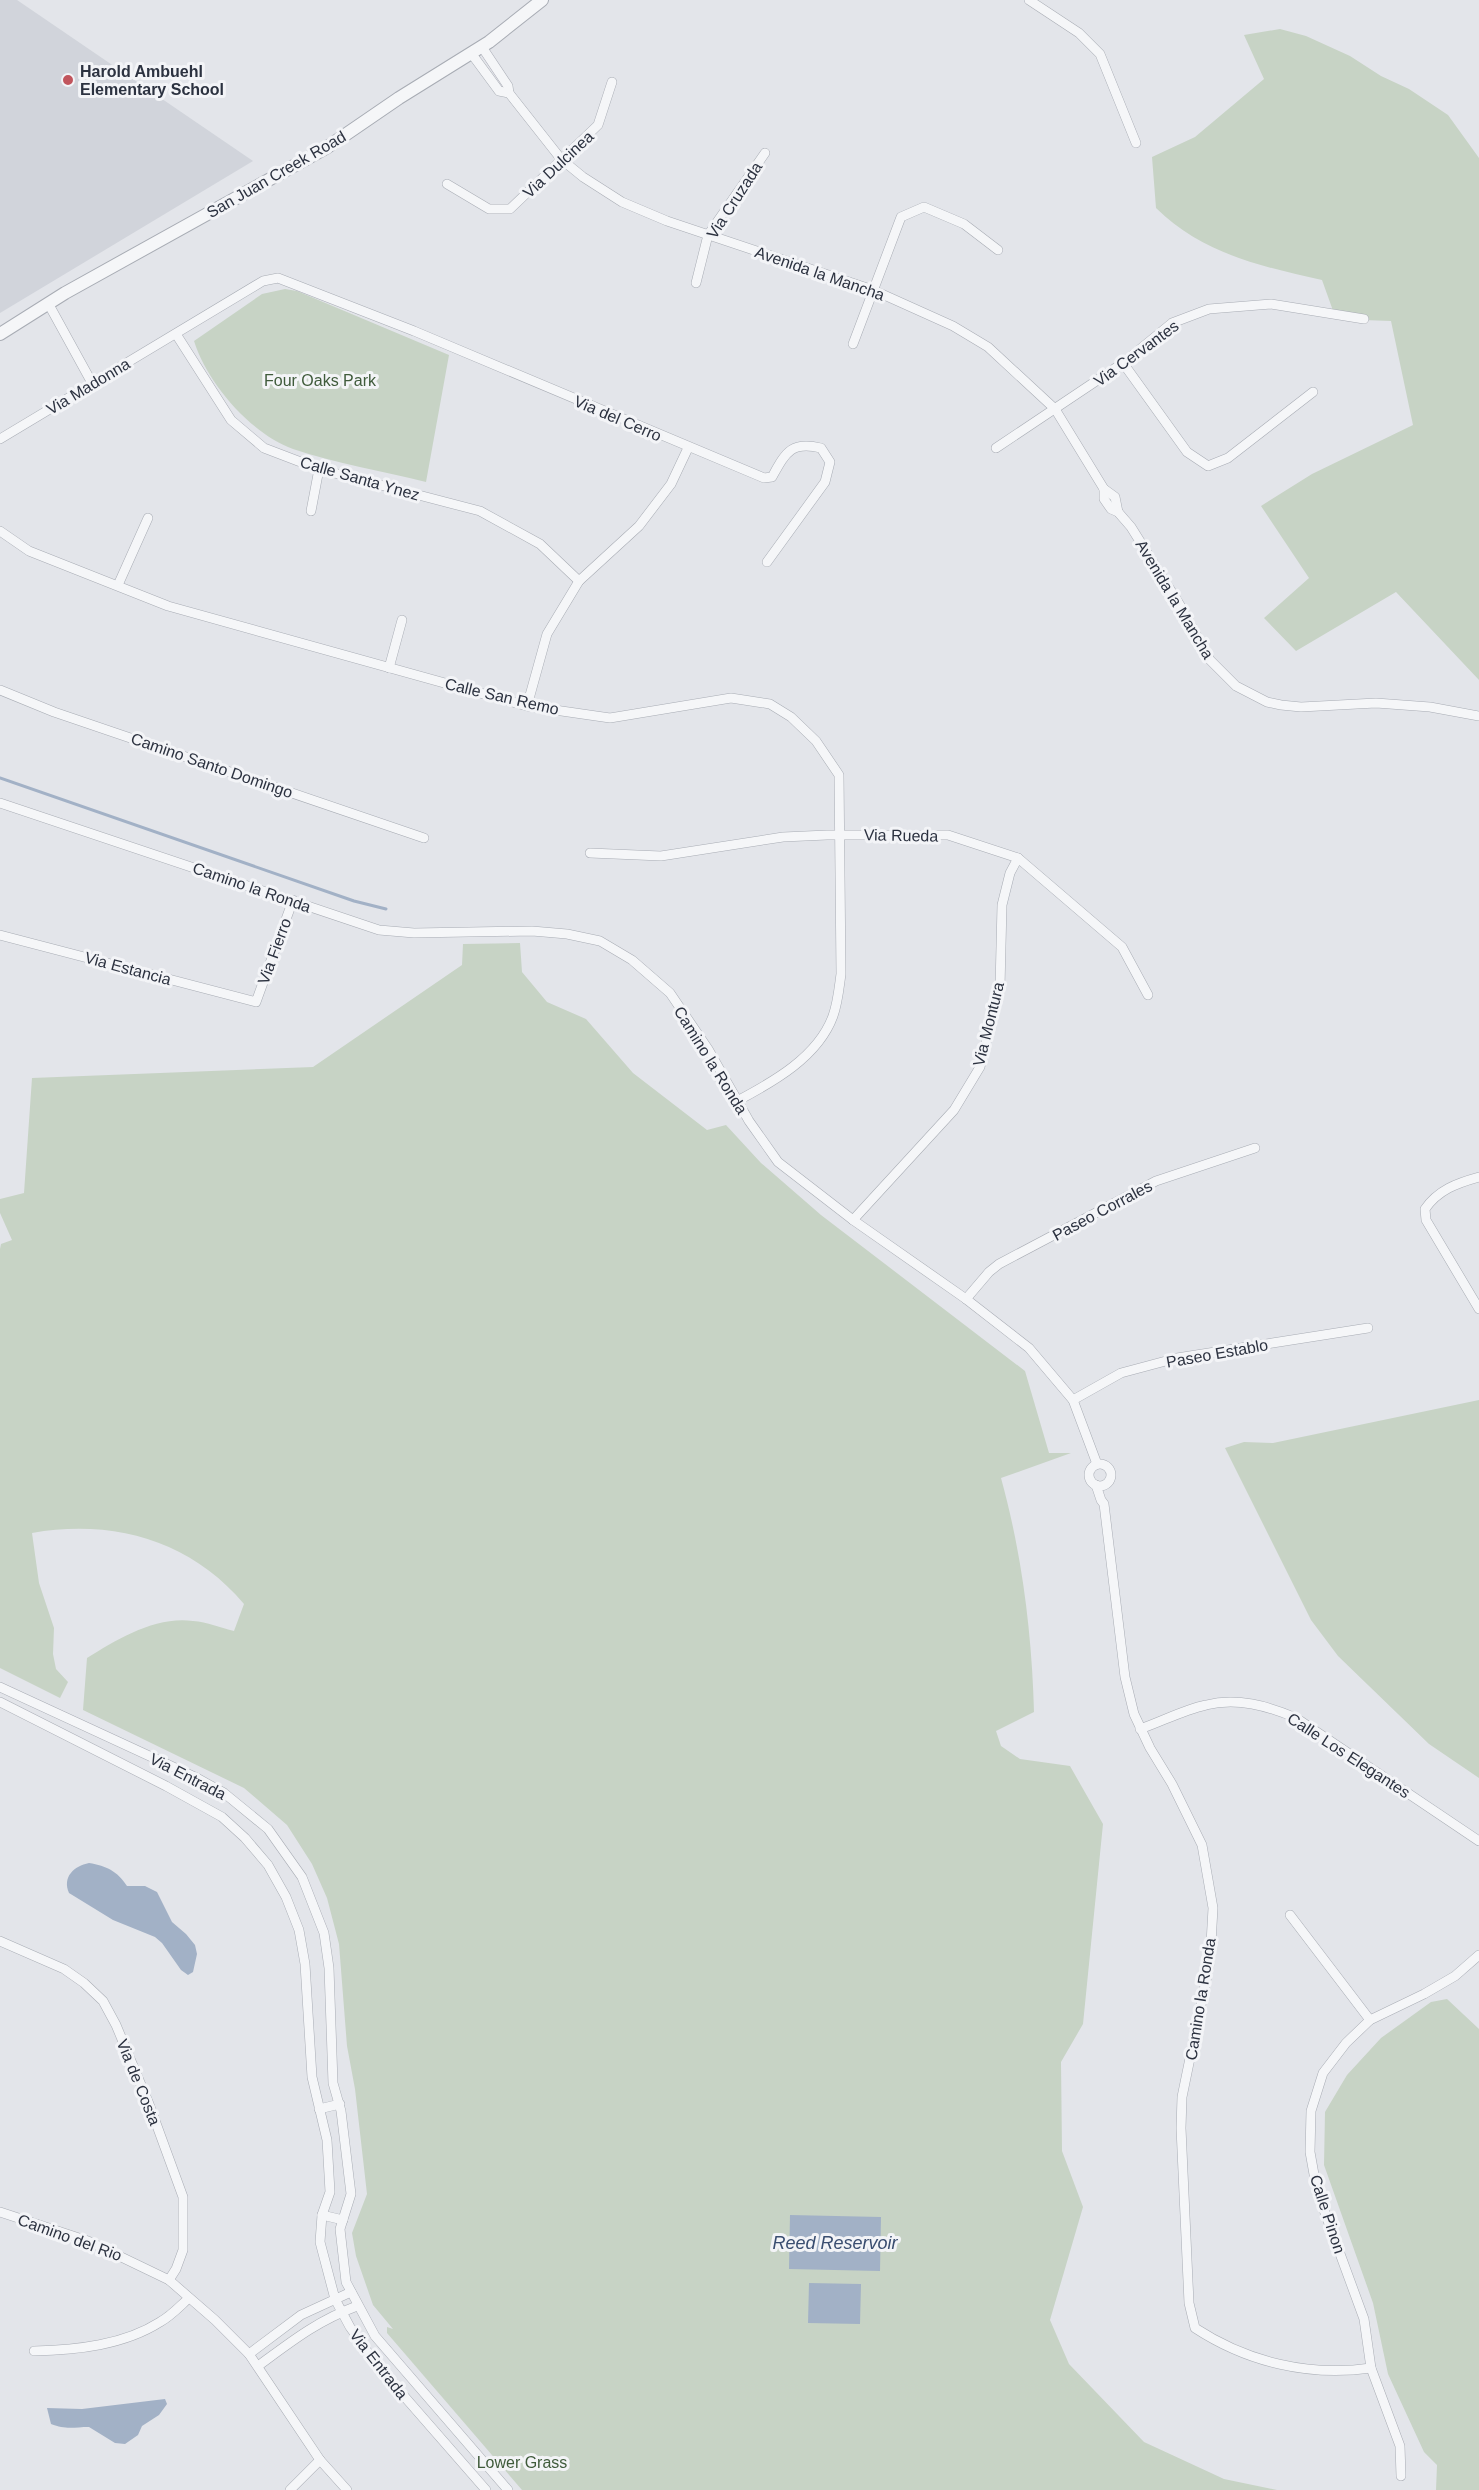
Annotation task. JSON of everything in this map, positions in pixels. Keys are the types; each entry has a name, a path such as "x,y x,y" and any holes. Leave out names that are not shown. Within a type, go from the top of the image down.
{"street":[{"name":"San Juan Creek Road","path":"0,334 48,303 326,148 476,50 542,0"},
{"path":"1029,0 1079,33 1100,54 1136,143"},
{"name":"Avenida la Mancha","path":"476,50 499,91 509,93 561,159 583,177 622,201 667,221 873,290 953,326 988,347 1055,410 1104,489 1115,497 1118,512 1131,527 1181,607 1210,660 1236,686 1267,702 1281,705 1300,707 1376,703 1430,707 1479,716"},
{"name":"Via Dulcinea","path":"447,184 489,209 510,209 598,125 612,82"},
{"name":"Via Cruzada","path":"696,284 708,235 765,153"},
{"path":"854,344 901,216 924,207 964,224 998,250"},
{"name":"Via Madonna","path":"0,439 263,281 278,278"},
{"name":"Via del Cerro","path":"278,278 425,335 688,448 764,478 772,477 784,455 794,447 807,445 821,448 830,462 825,482 767,562"},
{"path":"48,303 92,383"},
{"name":"Via Cervantes","path":"996,448 1123,363 1172,323 1209,309 1271,304 1364,319"},
{"name":"Calle Santa Ynez","path":"176,333 231,420 264,448 319,469 480,511 540,544 579,581"},
{"path":"1123,363 1187,453 1208,466 1228,458 1313,392"},
{"path":"527,706 548,634 579,581 639,526 671,484 688,448"},
{"path":"311,511 319,469"},
{"path":"118,585 148,518"},
{"name":"Calle San Remo","path":"0,531 29,551 168,606 527,706 610,718 731,698 770,704 791,717 816,741 839,775 841,974 832,1017 815,1047 789,1069 737,1101"},
{"path":"389,668 402,620"},
{"name":"Camino Santo Domingo","path":"0,690 54,712 424,838"},
{"name":"Camino la Ronda","path":"0,803 379,930 414,933 531,931 567,934 600,941 632,960 670,993 708,1049 737,1101 778,1162 853,1220 966,1299 1029,1348 1074,1400 1097,1464"},
{"name":"Via Rueda","path":"590,853 661,856 783,837 948,835 1018,858 1122,947 1148,995"},
{"name":"Via Montura","path":"853,1220 954,1110 980,1067 1000,987 1002,905 1010,873 1018,858"},
{"name":"Via Fierro","path":"256,1002 293,900"},
{"name":"Via Estancia","path":"0,935 256,1002"},
{"name":"Paseo Corrales","path":"966,1299 999,1264 1141,1189 1172,1175 1255,1148"},
{"path":"1479,1177 1454,1184 1432,1198 1425,1209 1426,1220 1479,1309"},
{"name":"Paseo Establo","path":"1074,1400 1121,1373 1177,1358 1368,1328"},
{"name":"Camino la Ronda","path":"1104,1504 1111,1476 1109,1469 1097,1464 1091,1468 1089,1474 1090,1481 1096,1485 1104,1504 1125,1677 1140,1729 1172,1784 1202,1845 1213,1908 1210,1961 1182,2107 1189,2303 1195,2328 1217,2342 1262,2360 1309,2371 1371,2368"},
{"path":"1096,1485 1102,1486 1108,1482"},
{"name":"Via Entrada","path":"0,1687 225,1793 268,1829 302,1877 324,1933 329,1968 333,2083 340,2104 351,2194 343,2220 340,2241 346,2282 375,2336 508,2490"},
{"name":"Via Entrada","path":"0,1702 222,1817 245,1838 268,1865 286,1897 299,1930 305,1964 312,2077 327,2140 330,2192 322,2215 320,2242 335,2299 350,2327 376,2364 486,2490"},
{"name":"Calle Los Elegantes","path":"1140,1729 1206,1705 1231,1702 1275,1709 1296,1718 1479,1841"},
{"path":"58,1731 65,1718"},
{"path":"1290,1915 1370,2020"},
{"name":"Via de Costa","path":"0,1941 64,1969 84,1983 103,2001 116,2025 153,2114 183,2197 183,2250 169,2280"},
{"name":"Calle Pinon","path":"1401,2476 1400,2446 1371,2368 1364,2319 1317,2191 1310,2152 1311,2111 1323,2073 1346,2043 1370,2020 1455,1976 1479,1955"},
{"path":"319,2109 340,2104"},
{"name":"Camino del Rio","path":"0,2212 88,2241 169,2280 215,2320 249,2354 320,2460 347,2490"},
{"path":"322,2215 343,2220"},
{"path":"249,2354 301,2314 351,2292"},
{"path":"34,2351 91,2346 127,2338 161,2322 189,2298"},
{"path":"258,2366 330,2316 357,2306"},
{"path":"290,2490 320,2460"}],"shaded area":[{"name":"Harold Ambuehl Elementary School","path":"0,0 17,0 253,161 0,313"}],"green space":[{"path":"1280,29 1306,36 1350,56 1381,76 1409,89 1448,115 1479,158 1479,680 1396,592 1296,651 1264,618 1309,578 1261,506 1312,474 1413,425 1391,321 1336,319 1322,280 1233,256 1193,237 1156,208 1152,157 1195,137 1264,79 1244,35"},
{"name":"Four Oaks Park","path":"285,289 297,291 449,355 426,482 342,463 277,442 247,419 220,390 200,357 194,341 262,294"},
{"name":"Lower Grass","path":"520,943 522,972 547,1002 586,1019 633,1073 707,1130 726,1125 761,1163 821,1215 1025,1371 1049,1453 1071,1453 1001,1478 1015,1536 1025,1594 1034,1712 996,1731 1001,1746 1020,1759 1070,1766 1103,1824 1083,2024 1061,2062 1062,2151 1083,2207 1050,2320 1069,2364 1144,2442 1224,2479 1277,2490 522,2490 387,2333 387,2327 393,2329 373,2305 356,2256 352,2233 367,2194 355,2089 347,2046 339,1944 327,1898 312,1864 287,1825 244,1788 83,1710 87,1658 137,1630 165,1622 179,1620 198,1622 234,1631 244,1604 223,1582 199,1564 175,1550 148,1539 120,1532 92,1529 62,1529 32,1533 39,1583 54,1628 53,1654 56,1669 68,1682 60,1698 0,1668 0,1249 1,1244 12,1240 0,1213 0,1199 24,1193 32,1078 313,1067 462,965 463,944"},
{"path":"1479,1400 1479,1778 1429,1744 1338,1656 1311,1620 1225,1448 1244,1442 1273,1443"},
{"path":"1447,1999 1479,2029 1479,2490 1436,2490 1437,2465 1424,2452 1388,2374 1373,2303 1324,2165 1325,2112 1347,2075 1381,2038 1431,2002"}],"water":[{"path":"89,1863 111,1870 127,1886 145,1886 157,1892 172,1922 195,1945 197,1954 193,1972 188,1975 181,1970 155,1937 113,1920 69,1893 68,1877 74,1870"},
{"name":"Reed Reservoir","path":"790,2215 881,2217 880,2271 789,2269"},
{"path":"809,2283 861,2284 860,2324 808,2323"},
{"path":"165,2399 167,2404 159,2415 142,2426 138,2435 125,2444 115,2443 89,2427 66,2428 51,2424 47,2408 82,2409"}],"waterway":[{"path":"0,778 354,901 386,909"}],"place":[{"name":"Harold Ambuehl Elementary School","path":"68,80"}]}
